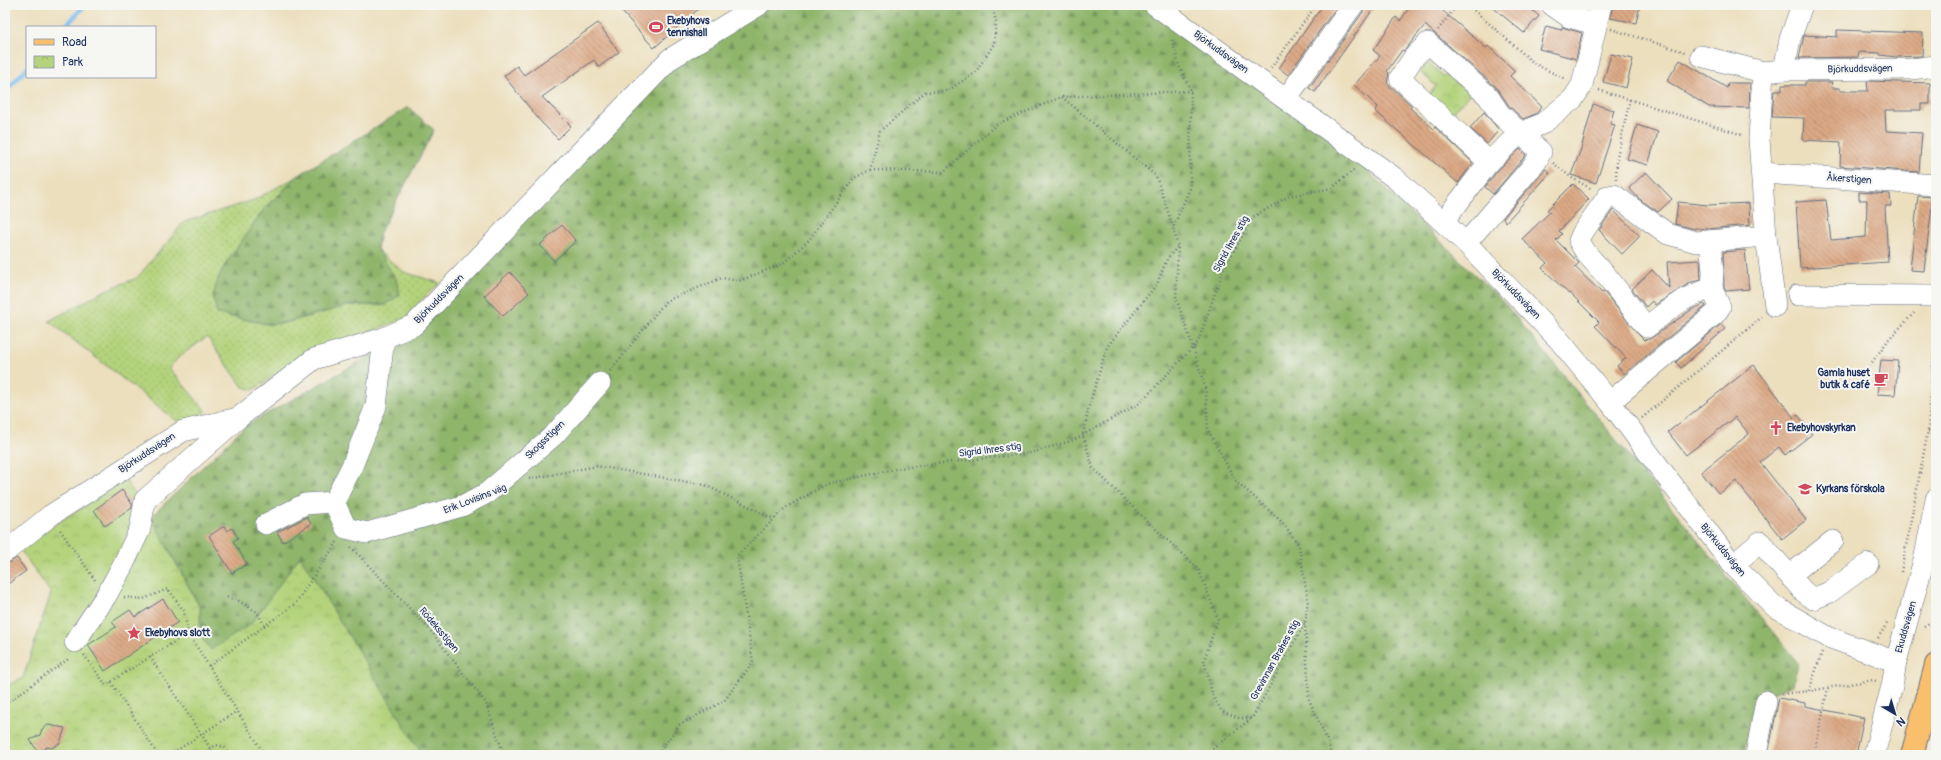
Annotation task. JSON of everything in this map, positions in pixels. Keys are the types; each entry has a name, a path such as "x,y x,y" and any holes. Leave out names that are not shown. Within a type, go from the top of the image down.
{"main road":[{"path":"1912,755 1936,665"},
{"path":"1927,755 1936,722"}],"street":[{"name":"Björkuddsvägen","path":"5,552 51,515 183,431 238,418 314,360 384,338 414,325 670,59 759,5"},
{"path":"1286,99 1353,5"},
{"path":"1442,221 1448,216 1489,162 1520,133 1542,124 1573,98 1582,84 1598,14 1569,17 1552,5"},
{"path":"1784,70 1790,39 1802,5"},
{"name":"Björkuddsvägen","path":"1160,8 1396,179 1466,243 1560,341 1610,402 1733,565 1774,606 1828,637 1896,662"},
{"path":"1466,243 1536,162 1541,152 1500,114 1488,96 1428,44 1394,72 1489,162"},
{"name":"Björkuddsvägen","path":"1701,56 1763,72 1784,70 1911,69 1936,66"},
{"path":"1763,72 1759,139 1766,236 1775,306"},
{"name":"Åkerstigen","path":"1762,173 1936,185"},
{"path":"1712,289 1697,292 1678,303 1647,327 1609,279 1586,254 1579,241 1582,232 1611,196 1668,234 1696,242 1766,236"},
{"path":"1610,402 1715,314 1720,307 1712,289 1713,271 1710,241"},
{"path":"1798,295 1934,296"},
{"path":"334,502 352,466 376,406 384,338"},
{"name":"Skogsstigen","path":"487,493 554,435 600,383"},
{"path":"75,642 106,596 140,529 144,500 238,418"},
{"name":"Erik Lovisins väg","path":"346,528 367,533 462,506 487,493"},
{"name":"Ekuddsvägen","path":"1874,755 1892,686 1896,662 1925,556 1936,499"},
{"path":"266,524 305,504 334,502"},
{"path":"334,502 346,528"},
{"path":"1790,576 1833,541"},
{"path":"1733,565 1760,542 1803,591 1813,599 1830,592 1868,564"},
{"path":"1756,755 1766,701"}],"path":[{"path":"870,170 880,131 925,92 947,91 975,73 994,44 996,22 992,5"},
{"path":"1268,72 1316,5"},
{"path":"1428,44 1457,5"},
{"path":"1468,5 1535,64 1562,78 1759,139"},
{"path":"1160,8 1179,66 1191,91 1190,188 1173,228"},
{"path":"1598,14 1661,46 1701,56"},
{"path":"600,383 666,301 722,278 739,282 782,264 809,240 854,178 870,170 943,172 997,124 1061,97 1191,91"},
{"name":"Grevinnan Brahes stig","path":"1061,97 1156,176 1178,247 1176,298 1206,391 1208,430 1235,480 1284,524 1299,546 1308,600 1305,623 1252,718 1210,751 1208,755"},
{"path":"1541,152 1572,178 1611,196 1617,157 1630,99"},
{"name":"Sigrid Ihres stig","path":"660,755 662,748 679,725 724,701 753,662 737,556 785,508 827,484 900,468 1031,453 1074,440 1140,403 1198,342 1224,268 1253,217 1288,196 1332,188 1368,158"},
{"path":"1178,247 1166,259 1157,284 1106,347 1089,406 1083,435 1093,468 1150,524 1198,568 1218,619 1204,660 1214,697 1222,711 1239,718 1252,718"},
{"path":"1865,372 1889,339 1934,296"},
{"path":"1640,420 1775,306"},
{"path":"1900,574 1928,431 1936,324"},
{"path":"1928,431 1936,432"},
{"path":"522,481 597,466 705,485 774,519"},
{"path":"208,666 295,604 346,528"},
{"name":"Rödeksstigen","path":"346,528 349,545 430,630 486,703 504,755"},
{"path":"69,542 94,578"},
{"path":"106,596 143,599 168,589 184,611 188,633 265,755"},
{"path":"223,596 239,601 257,612 264,626"},
{"path":"1925,625 1936,619"},
{"path":"1305,623 1309,699 1329,745 1331,755"},
{"path":"75,642 106,685 188,633"},
{"path":"1809,691 1828,637"},
{"path":"5,704 67,660 75,642"},
{"path":"150,657 216,755"},
{"path":"1766,701 1782,694 1873,680 1892,686"},
{"path":"111,682 158,755"},
{"path":"1814,755 1828,688"},
{"path":"170,755 237,711"},
{"path":"205,755 216,744 224,746 230,755"}],"green space":[{"path":"771,5 1147,5 1344,148 1506,305 1798,663 1793,685 1754,700 1744,755 422,755 300,556 251,624 211,651 200,636 200,607 151,517 245,426 420,328 677,63"},
{"path":"1428,63 1444,76 1450,70 1473,90 1448,118 1426,99 1436,86 1420,72"},
{"path":"408,107 434,130 380,232 377,249 396,279 400,295 385,305 350,305 284,323 267,324 217,314 213,296 218,279 226,263 267,205 296,177"},
{"path":"296,177 267,205 226,264 218,279 250,320 267,324 284,323 350,305 385,305 396,279 377,250 404,272 440,283 420,301 414,315 305,356 253,390 243,387 207,337 180,356 169,368 206,411 182,425 49,321 106,290 137,278 184,222 254,200"},
{"path":"125,480 151,517 200,608 200,636 211,650 251,624 300,556 422,755 5,755 5,687 23,678 51,593 19,548"}],"building":[{"name":"Ekebyhovs tennishall","path":"616,5 703,5 654,48"},
{"path":"1323,5 1338,5 1288,75 1279,68"},
{"path":"1365,5 1376,5 1315,92 1309,88 1363,12"},
{"path":"1411,5 1436,5 1486,48 1488,46 1515,71 1510,76 1542,107 1536,114 1523,119 1509,106 1496,87 1425,25 1404,51 1402,50 1387,71 1389,73 1387,83 1412,106 1410,108 1434,129 1435,127 1472,162 1458,183 1375,111 1378,107 1354,85 1380,56 1373,50 1396,17 1400,21"},
{"path":"1490,5 1526,5 1539,16 1524,33"},
{"path":"1613,5 1640,5 1636,23 1610,18"},
{"path":"598,23 619,52 599,67 594,60 542,97 571,126 558,139 541,122 504,76 517,66 524,75"},
{"path":"1546,26 1561,30 1562,27 1582,33 1576,59 1539,49"},
{"path":"1837,30 1923,33 1922,56 1896,57 1880,55 1880,53 1859,52 1858,57 1799,58 1804,35 1837,37"},
{"path":"1611,54 1633,59 1626,88 1603,82"},
{"path":"1680,60 1727,88 1728,83 1750,83 1749,108 1709,107 1667,81"},
{"path":"1867,81 1930,83 1930,104 1921,104 1921,110 1885,110 1886,131 1922,133 1919,172 1840,166 1841,142 1803,140 1804,118 1772,117 1774,91 1782,91 1782,85 1805,85 1805,82 1832,82 1831,88 1840,88 1840,91 1868,91"},
{"path":"1593,104 1614,110 1610,124 1615,125 1596,183 1571,175 1581,149"},
{"path":"1484,112 1499,130 1487,144 1470,128"},
{"path":"1637,125 1658,132 1648,165 1627,159"},
{"path":"1520,149 1526,155 1493,194 1485,187 1498,170"},
{"path":"1546,169 1550,173 1506,222 1503,218"},
{"path":"1646,172 1672,199 1658,212 1638,198 1629,188"},
{"path":"1573,184 1589,199 1559,231 1562,234 1556,240 1579,263 1575,267 1602,293 1604,292 1644,340 1650,339 1691,310 1704,304 1706,306 1624,374 1617,366 1626,358 1595,326 1599,322 1542,268 1547,263 1522,239 1550,212 1547,210"},
{"path":"1859,192 1890,194 1891,206 1885,206 1888,262 1800,268 1796,202 1826,200 1831,240 1866,237 1867,200 1859,200"},
{"path":"1918,196 1933,197 1924,271 1910,270"},
{"path":"1678,202 1708,205 1749,203 1750,225 1695,229 1675,224"},
{"path":"1613,210 1640,236 1622,254 1599,230"},
{"path":"562,225 576,241 554,261 540,245"},
{"path":"1745,250 1749,289 1726,291 1724,287 1723,252"},
{"path":"1700,260 1701,280 1687,283 1688,284 1655,305 1652,301 1646,307 1632,289 1652,270 1669,288 1667,262"},
{"path":"510,272 529,293 503,316 484,296"},
{"path":"1721,324 1725,329 1681,368 1676,362"},
{"name":"Gamla huset butik & café","path":"1881,360 1898,361 1895,395 1877,394"},
{"name":"Ekebyhovskyrkan","path":"1754,365 1794,418 1798,415 1812,434 1785,455 1779,447 1760,462 1806,520 1782,539 1736,481 1719,494 1701,472 1749,434 1735,417 1686,455 1668,432"},
{"path":"122,490 132,504 132,508 105,526 94,510"},
{"path":"307,517 311,524 283,542 277,532"},
{"path":"224,526 227,531 232,528 238,538 233,541 247,564 232,573 209,536"},
{"path":"17,558 26,571 5,586 5,565"},
{"name":"Ekebyhovs slott","path":"163,599 178,622 105,671 88,645 116,627 112,622 130,610 135,617"},
{"path":"1779,698 1805,703 1805,706 1864,718 1856,755 1768,755"},
{"path":"48,725 65,728 60,743 52,748 47,747 39,753 30,740 40,735 42,729"}],"waterway":[{"path":"66,26 85,5"},
{"path":"5,92 26,69"}],"place":[{"name":"Ekebyhovs tennishall","path":"656,27"},
{"name":"Gamla huset butik & café","path":"1881,379"},
{"name":"Ekebyhovskyrkan","path":"1776,428"},
{"name":"Kyrkans förskola","path":"1805,489"},
{"name":"Ekebyhovs slott","path":"134,633"}]}
